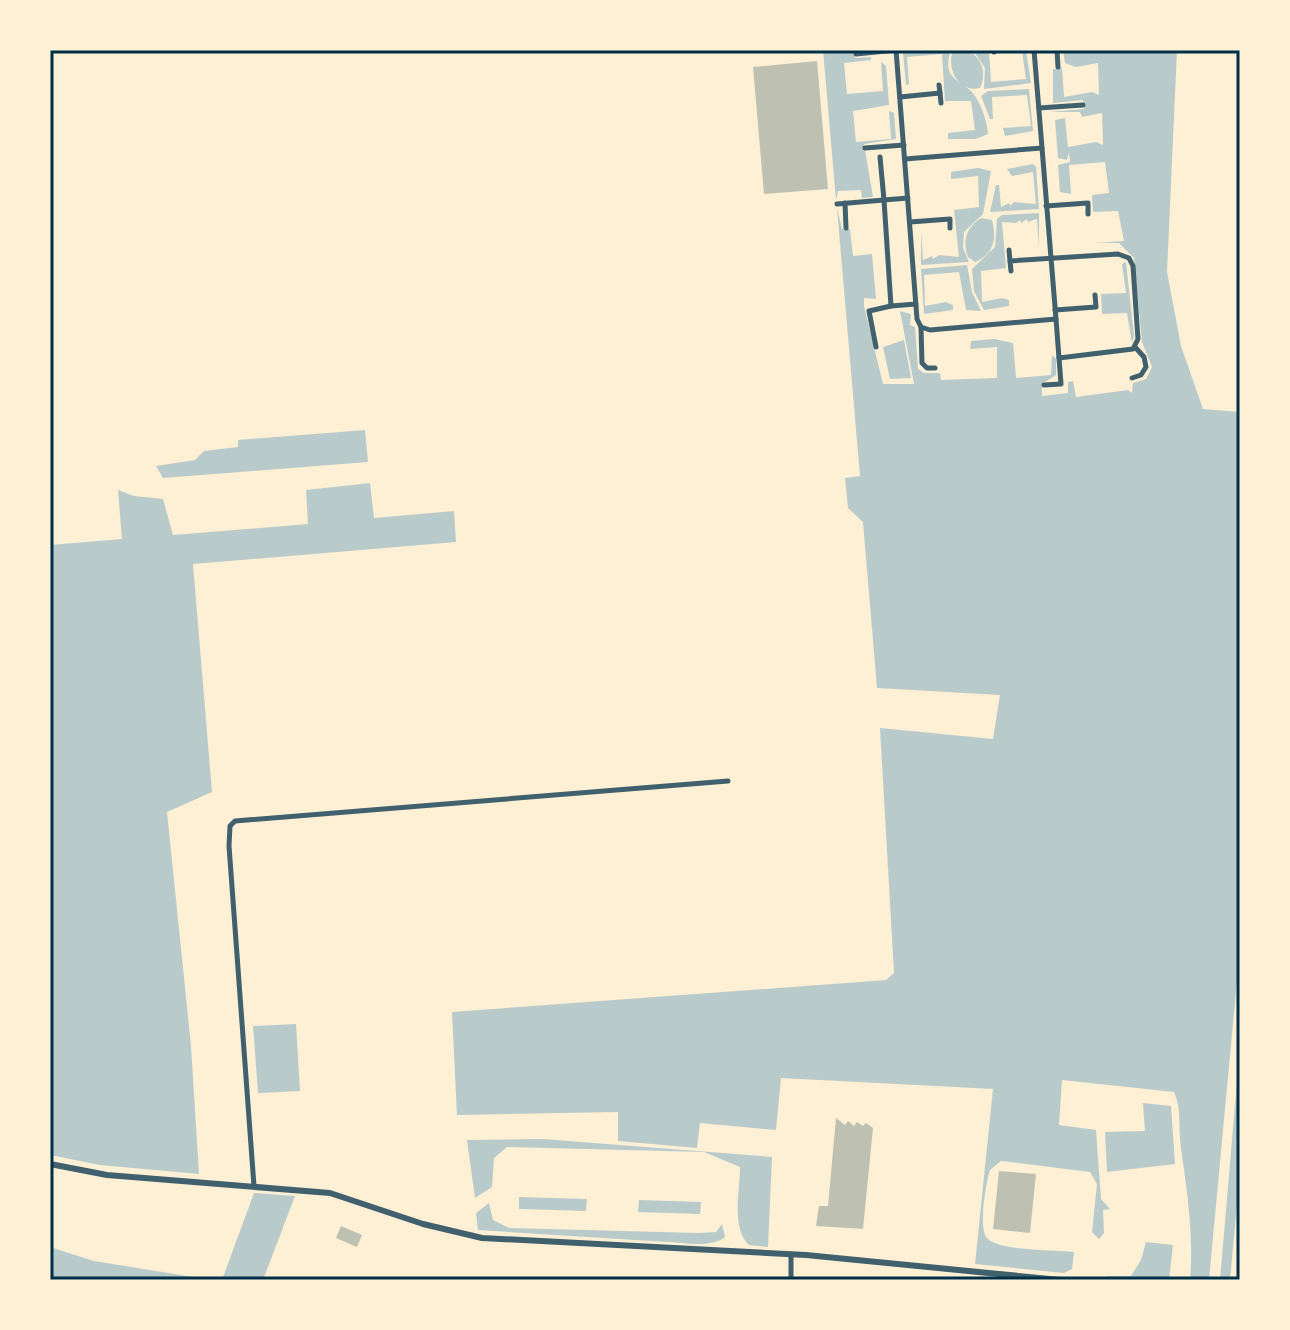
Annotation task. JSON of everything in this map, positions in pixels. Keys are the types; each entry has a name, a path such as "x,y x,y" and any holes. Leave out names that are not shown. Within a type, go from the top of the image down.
{"street":[{"path":"856,54 896,50 922,363 927,368 935,368"},
{"path":"1034,50 1061,384 1044,385"},
{"path":"1057,50 1058,67"},
{"path":"939,85 941,103"},
{"path":"900,97 940,93"},
{"path":"1039,108 1083,105"},
{"path":"865,148 904,145"},
{"path":"905,159 1042,148"},
{"path":"880,157 891,306"},
{"path":"837,204 908,198"},
{"path":"845,203 846,228"},
{"path":"1046,206 1088,203 1088,214"},
{"path":"949,209 950,228"},
{"path":"910,222 950,219"},
{"path":"1009,250 1011,271"},
{"path":"1010,261 1118,254 1129,258 1133,266 1138,334 1135,347 1126,352 1059,358"},
{"path":"1095,295 1097,317"},
{"path":"876,347 868,307 916,304"},
{"path":"1055,310 1096,307"},
{"path":"921,327 930,330 1056,319"},
{"path":"1132,378 1141,375 1146,367 1144,357 1135,347"},
{"path":"254,1186 229,846 230,826 235,821 728,781"},
{"path":"50,1164 117,1176 339,1195 431,1226 482,1238 791,1254 1060,1280"},
{"path":"791,1254 791,1280"}],"shaded area":[{"path":"823,50 854,50 855,58 871,57 871,60 844,63 847,94 883,91 881,62 886,66 889,105 853,111 856,142 891,139 889,111 894,113 896,139 864,144 873,197 862,198 861,190 838,191 836,200"},
{"path":"951,50 948,60 951,74 975,96 984,114 988,134 976,139 948,139 948,133 975,130 971,101 945,101 942,54 907,57 909,84 906,85 903,53"},
{"path":"953,50 969,50 977,58 983,72 980,88 966,87 956,78 951,64"},
{"path":"973,50 989,50 991,82 1026,79 1022,51 1026,51 1031,83 984,89 985,68"},
{"path":"1063,50 1177,50 1167,272 1181,346 1203,409 1240,412 1240,949 1209,1280 1190,1280 1189,1214 1179,1112 1174,1092 1062,1080 1059,1125 1096,1130 1101,1199 1110,1209 1103,1210 1104,1233 1099,1239 1092,1232 1097,1184 1090,1172 1001,1161 990,1170 983,1216 987,1238 1014,1248 1074,1252 1072,1269 1064,1273 975,1264 993,1089 781,1078 776,1130 700,1123 697,1148 618,1141 618,1112 457,1115 452,1012 886,980 894,973 880,728 993,739 1000,695 877,688 863,522 848,508 845,478 860,476 837,208 842,229 850,229 853,256 872,254 876,299 864,298 864,306 883,384 914,384 900,311 911,314 918,369 924,373 940,373 941,380 997,378 997,347 970,349 971,341 994,339 1013,343 1016,378 1051,375 1052,355 1056,359 1056,375 1042,384 1042,396 1068,393 1068,382 1073,381 1076,397 1128,390 1132,393 1133,383 1146,379 1152,367 1142,342 1134,258 1119,243 1096,243 1124,241 1118,211 1093,212 1092,195 1109,193 1105,162 1069,165 1071,194 1060,192 1058,165 1070,162 1069,152 1067,160 1058,158 1055,120 1065,118 1068,147 1096,142 1103,145 1102,113 1082,117 1080,112 1049,112 1084,109 1083,100 1053,103 1053,69 1062,68 1064,97 1092,92 1099,95 1098,63 1076,67 1065,63"},
{"path":"1029,89 1033,131 1005,136 1003,128 1031,126 1027,95 992,97 993,119 990,119 981,96 988,91"},
{"path":"1033,164 1036,167 1039,209 990,212 996,185 999,185 1001,207 1014,202 1036,204 1033,172 1012,176 1007,169"},
{"path":"978,168 991,171 983,214 964,232 963,248 969,262 921,265 921,231 923,260 939,255 959,257 954,210 979,207 978,176 951,179 951,172"},
{"path":"1039,213 1039,248 1037,219 1028,222 1027,219 1021,223 1020,220 1016,223 1002,222 1006,268 981,271 982,302 1002,298 1009,300 1009,306 984,310 974,291 972,269 995,247 997,219 1002,215"},
{"path":"981,218 992,220 994,240 986,255 975,262 968,257 965,245 969,230"},
{"path":"1126,262 1134,336 1132,343 1127,313 1102,314 1101,294 1126,293 1122,264"},
{"path":"967,265 972,292 981,311 966,310 959,272 924,275 925,306 946,302 953,305 953,310 924,314 921,269"},
{"path":"904,340 911,378 890,379 883,347"},
{"path":"365,430 368,462 163,478 156,466 195,460 204,451 238,447 238,440"},
{"path":"370,483 374,518 454,511 456,542 193,564 212,792 167,812 191,1046 199,1174 100,1165 50,1155 50,545 122,539 118,490 134,496 163,499 173,535 308,524 306,490"},
{"path":"296,1024 300,1091 258,1093 253,1026"},
{"path":"1240,1047 1240,1172 1230,1280 1220,1280"},
{"path":"1143,1103 1171,1106 1175,1164 1107,1172 1105,1132 1145,1131"},
{"path":"543,1139 772,1157 768,1247 749,1245 743,1238 738,1219 740,1167 704,1152 507,1147 494,1158 492,1187 475,1198 467,1140"},
{"path":"254,1193 295,1196 263,1280 222,1280"},
{"path":"519,1197 587,1199 586,1211 519,1209"},
{"path":"639,1200 701,1202 700,1214 638,1212"},
{"path":"489,1203 493,1220 509,1228 699,1233 716,1232 722,1224 725,1237 712,1243 696,1244 478,1230 476,1213"},
{"path":"1146,1242 1173,1245 1169,1280 1121,1280 1105,1276 1131,1276 1141,1260"},
{"path":"50,1247 94,1261 212,1280 50,1280"}],"building":[{"path":"817,61 828,189 764,194 753,67"},
{"path":"836,1118 845,1125 848,1121 854,1126 857,1122 873,1128 863,1229 816,1226 819,1206 828,1206"},
{"path":"999,1171 1036,1174 1030,1233 993,1229"},
{"path":"341,1226 362,1235 357,1247 336,1238"}]}
